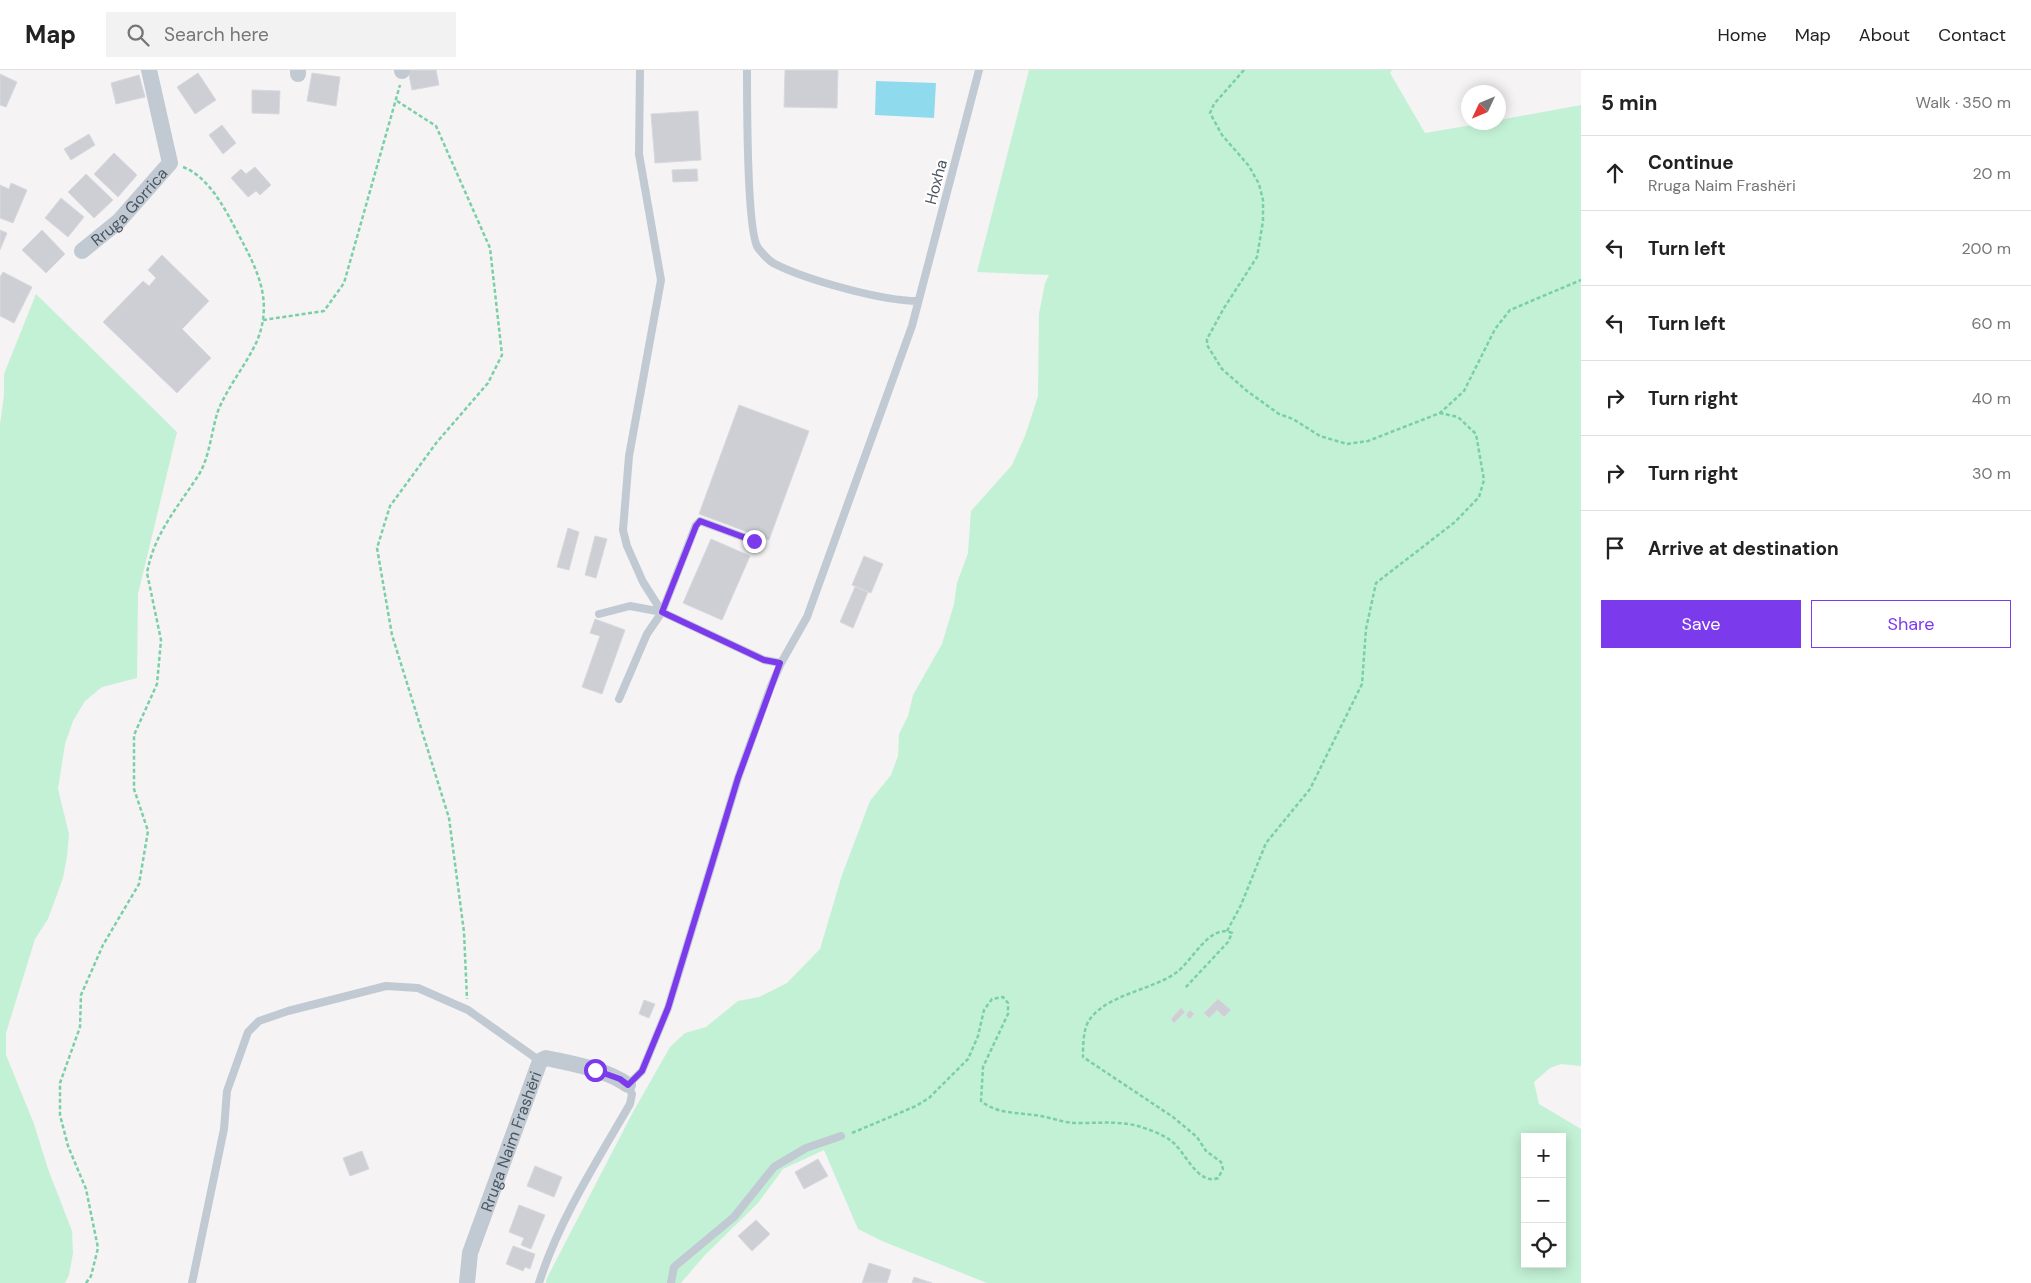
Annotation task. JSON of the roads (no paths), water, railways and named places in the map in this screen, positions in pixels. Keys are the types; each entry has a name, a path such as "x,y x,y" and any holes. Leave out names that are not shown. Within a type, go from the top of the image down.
{"street":[{"name":"Rruga Gorrica","path":"82,251 119,221 170,162 150,70"},
{"name":"Rruga Naim Frashëri","path":"467,1283 470,1253 540,1061 546,1058 595,1070 620,1079 628,1085"}],"lane":[{"path":"640,70 638,154 661,280 629,456 623,530 627,546 643,582 662,612"},
{"path":"747,70 747,136 757,247 773,263 830,283 900,301 918,301"},
{"name":"Hoxha","path":"628,1085 642,1071 668,1008 738,778 780,663 807,617 912,326 968,118 979,70"},
{"path":"619,699 647,634 662,612 696,526 700,521 754,541"},
{"path":"599,614 630,606 662,612 764,660 780,663"},
{"path":"192,1283 224,1130 227,1091 248,1032 259,1021 288,1011 386,986 418,988 468,1010 540,1061"},
{"path":"539,1283 546,1263 579,1195 630,1104 632,1094 628,1085"},
{"path":"671,1283 674,1267 734,1217 774,1167 806,1148 842,1136"}],"water":[{"path":"876,81 936,83 934,118 875,115"}]}
